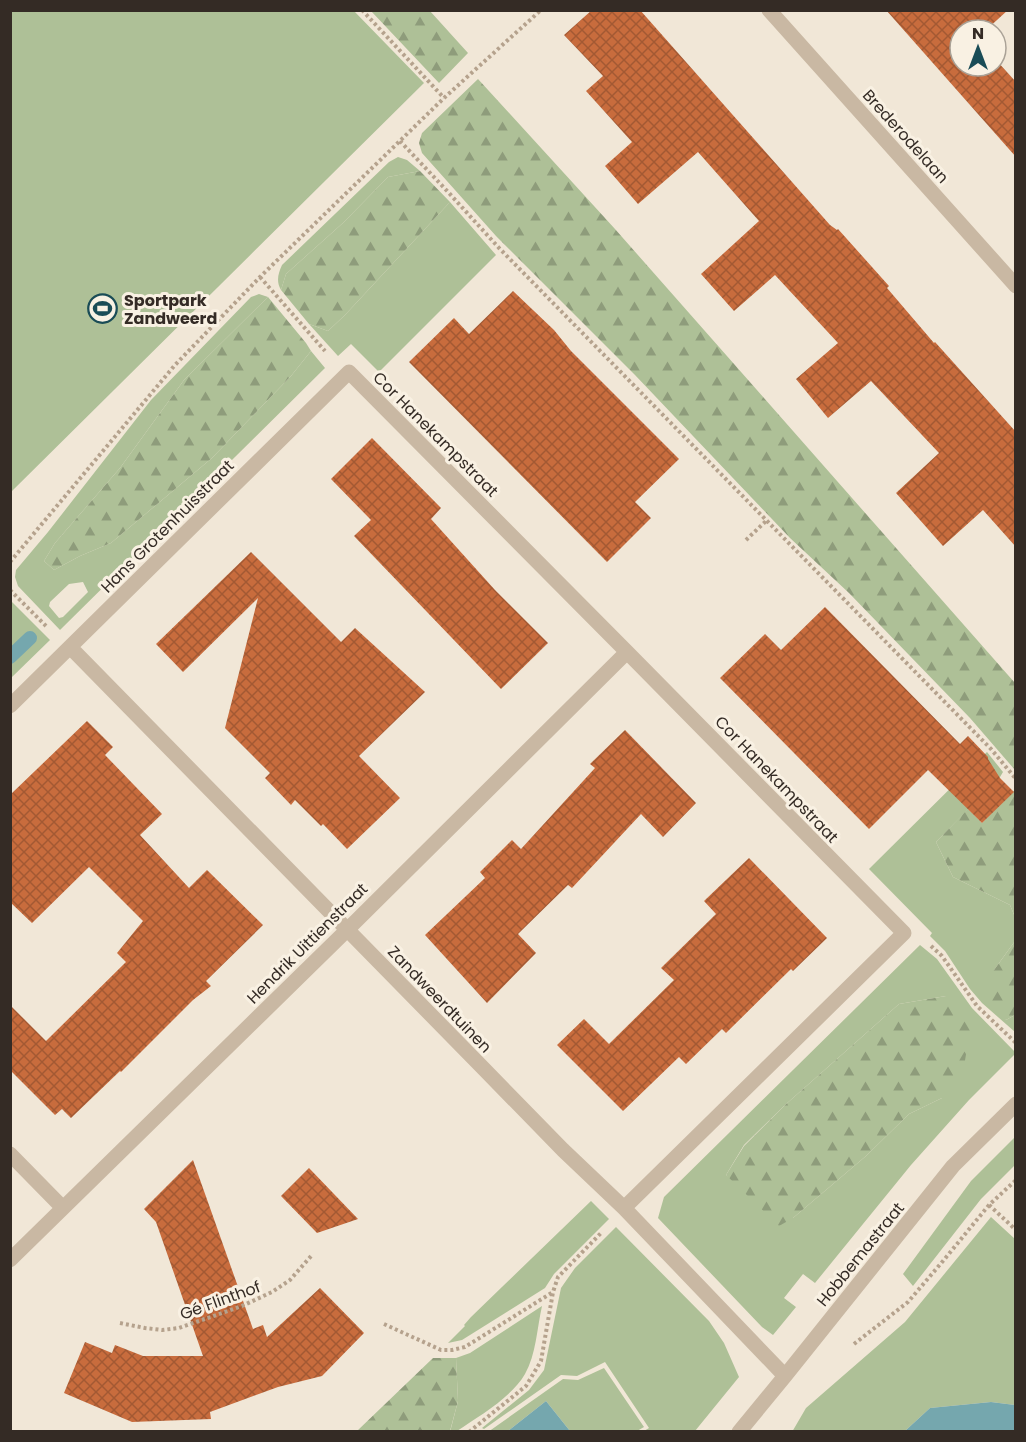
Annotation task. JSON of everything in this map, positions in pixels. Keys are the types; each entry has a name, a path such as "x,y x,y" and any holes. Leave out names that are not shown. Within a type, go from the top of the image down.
{"street":[{"name":"Brederodelaan","path":"769,10 1016,286"},
{"name":"Hans Grotenhuisstraat","path":"10,706 349,372"},
{"name":"Cor Hanekampstraat","path":"349,372 904,933"},
{"name":"Zandweerdtuinen","path":"70,647 555,1142 624,1208 785,1376"},
{"name":"Hendrik Uittienstraat","path":"10,1260 627,652"},
{"path":"624,1208 904,933"},
{"name":"Hobbemastraat","path":"738,1431 785,1376 953,1166 1016,1104"},
{"path":"10,1154 63,1208"}],"path":[{"path":"362,10 444,98"},
{"path":"10,562 175,365 260,277 444,98 541,10"},
{"path":"400,141 499,248 983,740 1016,778"},
{"path":"260,277 332,358 349,372"},
{"path":"746,540 766,521"},
{"path":"10,590 54,635 70,647"},
{"path":"904,933 927,942 942,956 976,1006 1016,1043"},
{"path":"850,1347 908,1302 989,1205 1016,1179"},
{"path":"989,1205 1016,1230"},
{"path":"469,1431 526,1386 541,1361 553,1292 558,1277 624,1208"},
{"name":"Gé Flinthof","path":"120,1323 162,1330 179,1328 242,1306 272,1293 290,1280 312,1255"},
{"path":"384,1324 441,1350 452,1350 465,1347 553,1292"}],"green space":[{"name":"Sportpark Zandweerd","path":"10,11 354,11 424,83 11,492"},
{"path":"371,11 430,11 468,53 439,83"},
{"path":"478,79 615,229 1015,683 1015,770 970,718 849,593 790,538 635,375 496,236 422,153 419,143 422,133"},
{"path":"398,157 407,160 420,171 388,177 344,222 286,274 281,290 278,278 282,265 389,162"},
{"path":"420,171 450,202 328,331 309,324 281,290 286,274 344,222 388,177"},
{"path":"450,202 496,255 379,372 351,344 338,356 309,324 328,331"},
{"path":"259,294 268,297 184,380 120,468 55,543 44,561 54,570 111,543 212,458 291,376 311,351 325,368 60,630 18,586 15,577 16,570 151,400 251,297","holes":["83,582 88,592 63,617 59,618 49,606 50,602 69,584"]},
{"path":"268,297 311,351 291,376 212,458 111,543 54,570 44,561 55,543 120,468 184,380"},
{"path":"11,601 50,640 10,678"},
{"path":"987,752 1003,772 936,842 953,877 1010,905 1015,917 1015,941 994,970 1006,1020 1015,1015 1015,1032 982,1003 945,951 930,936 932,933 869,869"},
{"path":"1015,791 1015,917 1010,905 953,877 936,842 968,809 982,823"},
{"path":"1015,941 1015,1015 1006,1020 986,996 994,970"},
{"path":"920,945 937,959 972,1008 1015,1052 911,1165 815,1283 803,1274 784,1298 796,1307 773,1335 762,1327 658,1218 664,1197","holes":["946,996 942,1098 909,1114 866,1156 793,1218 726,1175 744,1145 785,1105 899,1004"]},
{"path":"946,996 971,1025 962,1078 942,1098 909,1114 866,1156 793,1218 779,1226 726,1175 744,1146 785,1105 899,1004"},
{"path":"1015,1137 1015,1165 981,1199 913,1286 903,1274 971,1181"},
{"path":"591,1201 609,1219 554,1274 545,1288 462,1340 448,1343 471,1317"},
{"path":"991,1217 1015,1239 1015,1405 991,1402 930,1408 905,1431 792,1432 806,1408 905,1322"},
{"path":"616,1227 709,1321 724,1343 739,1377 695,1431 644,1431 649,1428 605,1362 577,1376 561,1375 484,1429 482,1428 529,1390 544,1370 561,1288 575,1268"},
{"path":"542,1306 532,1358 519,1383 484,1413 457,1431 450,1432 458,1401 456,1358 470,1353"},
{"path":"433,1358 456,1358 458,1401 450,1431 357,1431"},
{"path":"604,1368 644,1427 637,1431 570,1431 546,1401 508,1431 488,1432 563,1379 578,1380"}],"water":[{"path":"546,1401 570,1431 508,1431"},
{"path":"991,1402 1015,1405 1015,1431 905,1431 930,1408"}],"building":[{"path":"592,10 640,10 830,225 838,229 889,286 887,288 934,343 1016,432 1016,547 983,510 943,546 896,493 939,453 871,381 828,418 796,379 838,343 775,275 734,311 701,274 759,221 698,152 638,204 605,166 632,142 586,91 603,76 564,35"},
{"path":"886,10 1008,10 999,18 948,18 948,78 1008,78 1008,73 1016,82 1016,157"},
{"path":"513,291 679,459 635,502 651,518 607,562 409,362 454,318 469,334"},
{"path":"372,438 441,508 431,519 495,590 548,643 501,689 354,536 371,520 331,479"},
{"path":"251,552 341,642 355,628 425,692 359,756 400,798 347,849 295,800 291,805 265,778 270,773 225,728 258,598 183,672 156,644"},
{"path":"825,607 960,744 968,736 988,757 1000,778 1014,792 982,823 928,770 869,829 720,678 765,634 781,650"},
{"path":"87,721 113,747 105,755 162,814 140,835 189,888 207,870 263,925 206,981 211,986 193,1000 71,1118 62,1109 55,1115 10,1070 10,1005 46,1041 126,962 117,953 143,921 89,867 32,923 10,902 10,795"},
{"path":"625,730 696,803 663,837 641,814 572,888 568,885 518,934 536,953 487,1003 425,935 485,878 480,872 512,840 521,849 595,768 590,764"},
{"path":"749,858 827,938 793,971 791,969 726,1033 722,1029 686,1064 679,1057 623,1111 557,1045 584,1019 609,1044 674,980 661,968 716,914 704,901"},
{"path":"193,1160 253,1329 263,1325 267,1337 320,1288 364,1333 322,1376 278,1387 210,1412 211,1419 132,1422 64,1393 85,1342 112,1353 115,1345 143,1356 203,1356 156,1222 144,1209"},
{"path":"309,1168 358,1219 317,1233 281,1196"}],"waterway":[{"path":"10,657 30,638"}],"place":[{"name":"Sportpark Zandweerd","path":"103,309"}]}
